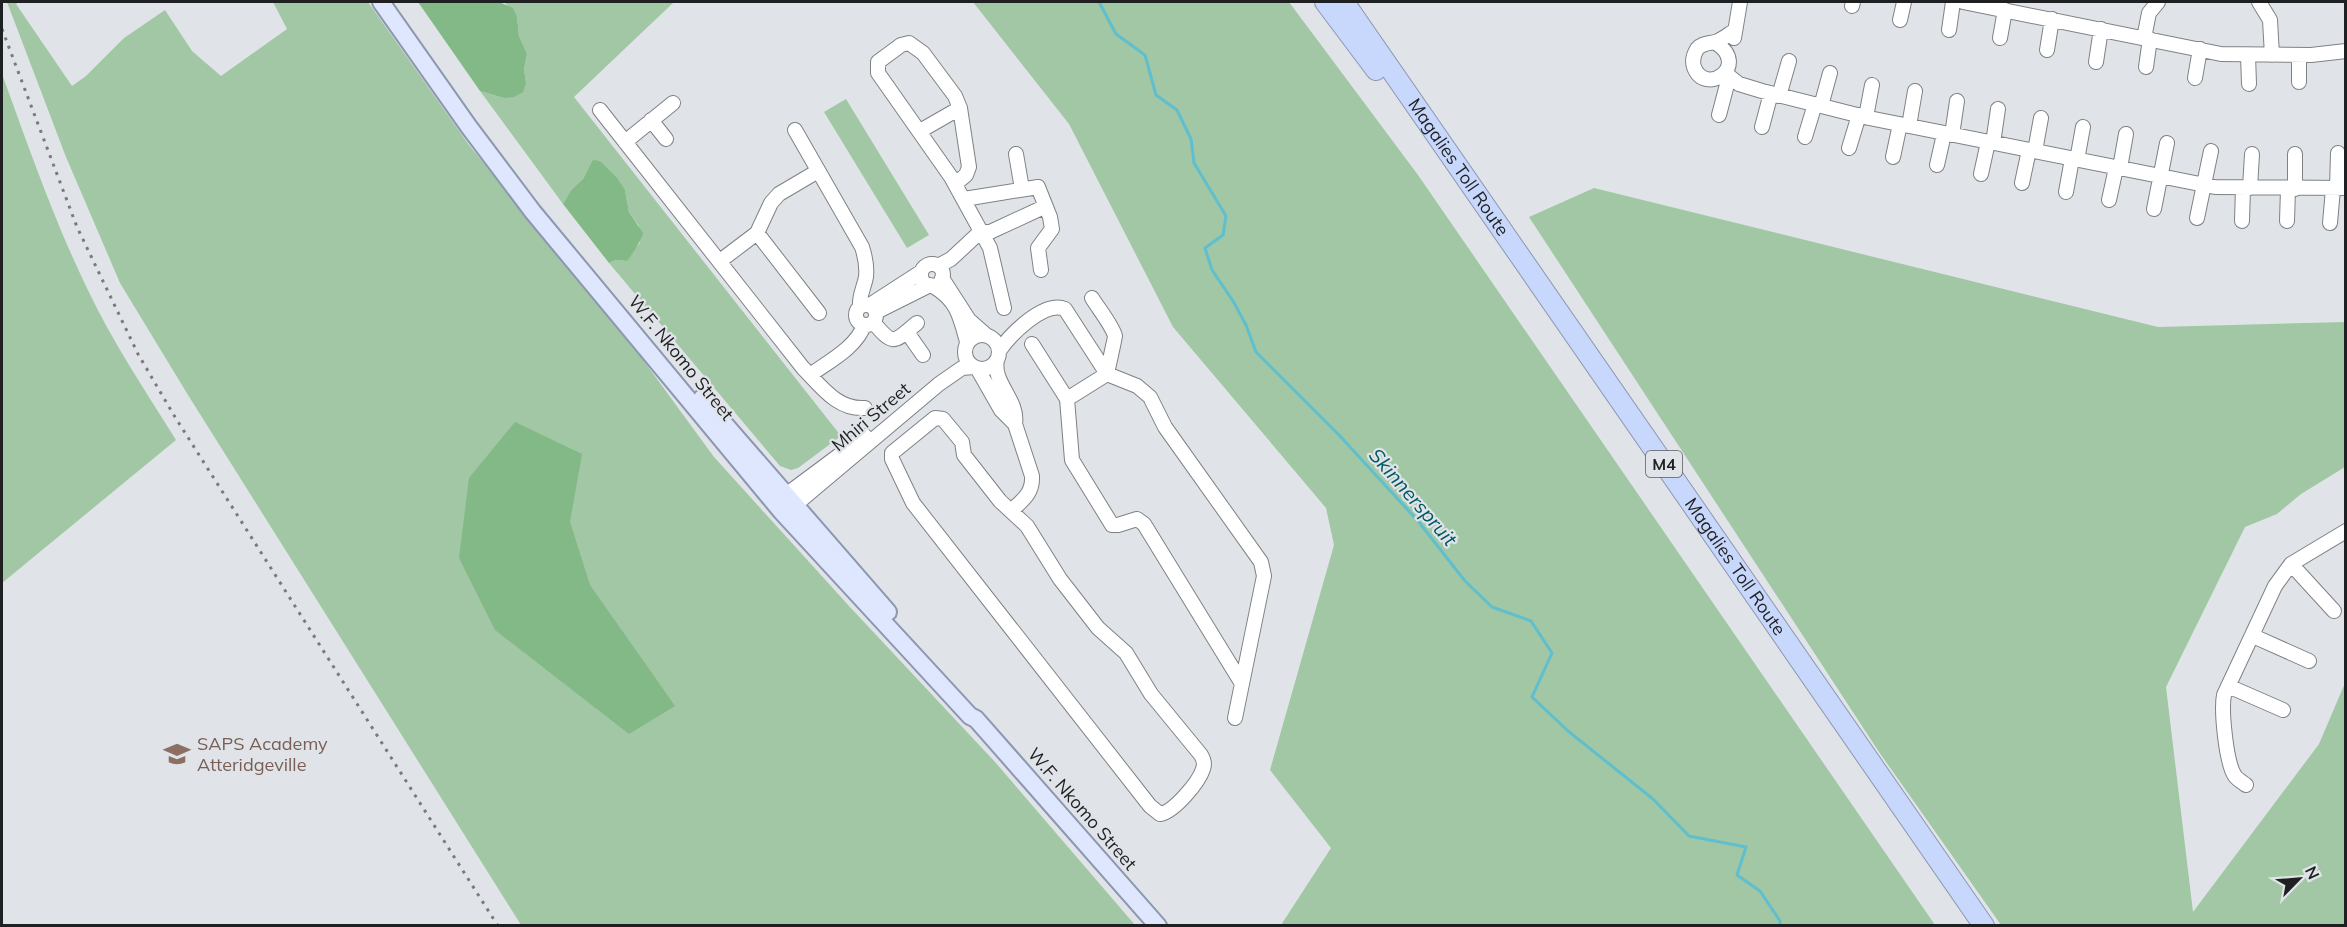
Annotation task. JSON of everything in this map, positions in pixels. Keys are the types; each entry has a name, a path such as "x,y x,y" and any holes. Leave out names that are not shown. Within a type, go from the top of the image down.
{"highway":[{"path":"1325,2 1494,225"},
{"name":"Magalies Toll Route","path":"1333,2 1494,225 1984,926"},
{"name":"Magalies Toll Route","path":"1344,2 1972,926"},
{"path":"1358,2 1494,225"}],"main road":[{"name":"W.F. Nkomo Street","path":"381,2 501,172 785,504 1158,926"},
{"name":"W.F. Nkomo Street","path":"388,2 502,165 785,504"}],"street":[{"path":"1719,115 1740,2"},
{"path":"1900,20 1904,2"},
{"path":"1949,30 1953,2"},
{"path":"1964,2 1998,7 2221,54 2299,55 2346,51"},
{"path":"2146,67 2150,10 2158,2"},
{"path":"2259,2 2270,20 2272,55"},
{"path":"1998,7 2000,38"},
{"path":"2047,50 2052,19"},
{"path":"2097,62 2102,29"},
{"path":"1727,75 1711,80 1702,78 1695,69 1693,60 1696,50 1703,44 1716,43 1734,31"},
{"path":"955,184 966,174 969,167 960,108 955,96 923,53 909,43 901,45 878,62 878,73 920,130 985,234 1004,308"},
{"path":"1716,43 1729,56"},
{"path":"2195,78 2200,50"},
{"path":"2248,55 2249,84"},
{"path":"2299,55 2299,82"},
{"path":"1762,127 1789,61"},
{"path":"1805,137 1830,73"},
{"path":"1727,75 1739,84 1862,116 2204,185 2339,189"},
{"path":"1849,148 1872,85"},
{"path":"1893,157 1915,91"},
{"path":"1937,165 1957,101"},
{"path":"625,142 673,103"},
{"path":"920,130 960,108"},
{"path":"1981,174 1998,109"},
{"path":"600,110 810,375 836,401 848,407 865,408"},
{"path":"2022,183 2040,118"},
{"path":"651,120 666,139"},
{"path":"2066,192 2083,127"},
{"path":"795,130 862,247 866,278 859,294 869,314 887,338 892,340 899,338 912,327 923,355"},
{"path":"2109,200 2126,134"},
{"path":"2154,209 2167,143"},
{"path":"2197,218 2211,151"},
{"path":"2330,223 2339,189 2338,153"},
{"path":"1016,154 1023,189"},
{"path":"2242,221 2252,154"},
{"path":"2287,221 2295,154"},
{"path":"720,261 757,232 774,198 818,171"},
{"path":"964,199 1038,187 1044,207 1050,217 1052,230 1039,244 1041,270"},
{"path":"900,293 937,278 985,234 1044,207"},
{"path":"757,232 819,313"},
{"path":"810,375 855,341 861,334 869,314 900,293 928,265 958,312 972,364 1001,410 1015,424"},
{"path":"937,278 969,320 996,342 997,373 1015,408 1015,424 1029,463 1032,485 1029,494 1011,511"},
{"path":"1067,399 1107,374 1115,336 1092,298"},
{"path":"972,364 991,367 1007,339 1050,308 1057,307 1065,309 1107,374 1137,386 1150,397 1165,426 1261,562 1264,576 1235,718"},
{"path":"967,342 975,335 988,335 1022,326"},
{"path":"1032,344 1067,399 1072,460 1112,525 1137,519 1144,524 1241,682"},
{"name":"Mhiri Street","path":"785,504 972,364"},
{"name":"Mhiri Street","path":"785,504 955,372 972,364"},
{"path":"955,372 978,380 993,397"},
{"path":"935,418 943,419 962,442 964,455 1000,501 1011,511 1027,526 1060,579 1090,619 1126,652 1151,694 1204,761 1202,773 1176,806 1166,813 1160,814 1150,806 917,509 892,459 892,453 935,418"},
{"path":"2246,785 2235,776 2230,764 2223,703 2228,686 2275,586 2291,564 2346,531"},
{"path":"2291,564 2334,611"},
{"path":"2253,636 2309,661"},
{"path":"2228,686 2283,710"}],"green space":[{"path":"7,2 19,2 16,4 72,86 86,76 124,38 165,10 192,51 221,76 287,29 273,2 368,2 469,145 638,353 714,457 995,762 1135,925 521,925 120,283 66,157"},
{"path":"418,2 499,2 513,8 517,17 519,36 527,54 524,69 526,83 523,92 514,97 504,98 480,91"},
{"path":"499,2 674,2 574,97 841,436 798,468 791,470 780,466 609,263 616,260 627,261 640,243 639,226 629,212 625,190 592,161 583,179 571,190 563,204 480,91 504,98 526,83 524,69 527,54 519,36 517,17 505,3"},
{"path":"973,2 1289,2 1418,175 1935,925 1281,925 1331,848 1270,770 1334,545 1326,508 1173,327 1069,124"},
{"path":"2,74 52,208 86,286 117,345 176,440 2,583"},
{"path":"846,99 929,235 907,248 824,112"},
{"path":"592,161 601,162 617,178 625,190 629,212 643,233 639,244 627,261 616,260 609,263 563,204 571,190 583,179"},
{"path":"1594,188 2158,327 2345,322 2345,467 2301,494 2277,514 2245,527 2166,687 2193,912 2319,744 2345,683 2345,925 2001,925 1879,752 1529,217"},
{"path":"515,422 582,454 570,522 590,585 675,706 629,734 495,630 459,558 469,478"}],"waterway":[{"name":"Skinnerspruit","path":"1099,2 1116,34 1145,55 1156,95 1177,110 1191,139 1194,163 1226,216 1223,235 1205,248 1212,270 1246,325 1256,352 1339,435 1418,521 1465,581 1492,607 1531,621 1552,653 1532,697 1568,731 1653,799 1689,836 1746,847 1737,875 1760,891 1780,921 1780,926"}],"railway":[{"path":"2,29 77,227 138,354 175,417 498,926"}],"place":[{"name":"SAPS Academy Atteridgeville","path":"177,754"}]}
